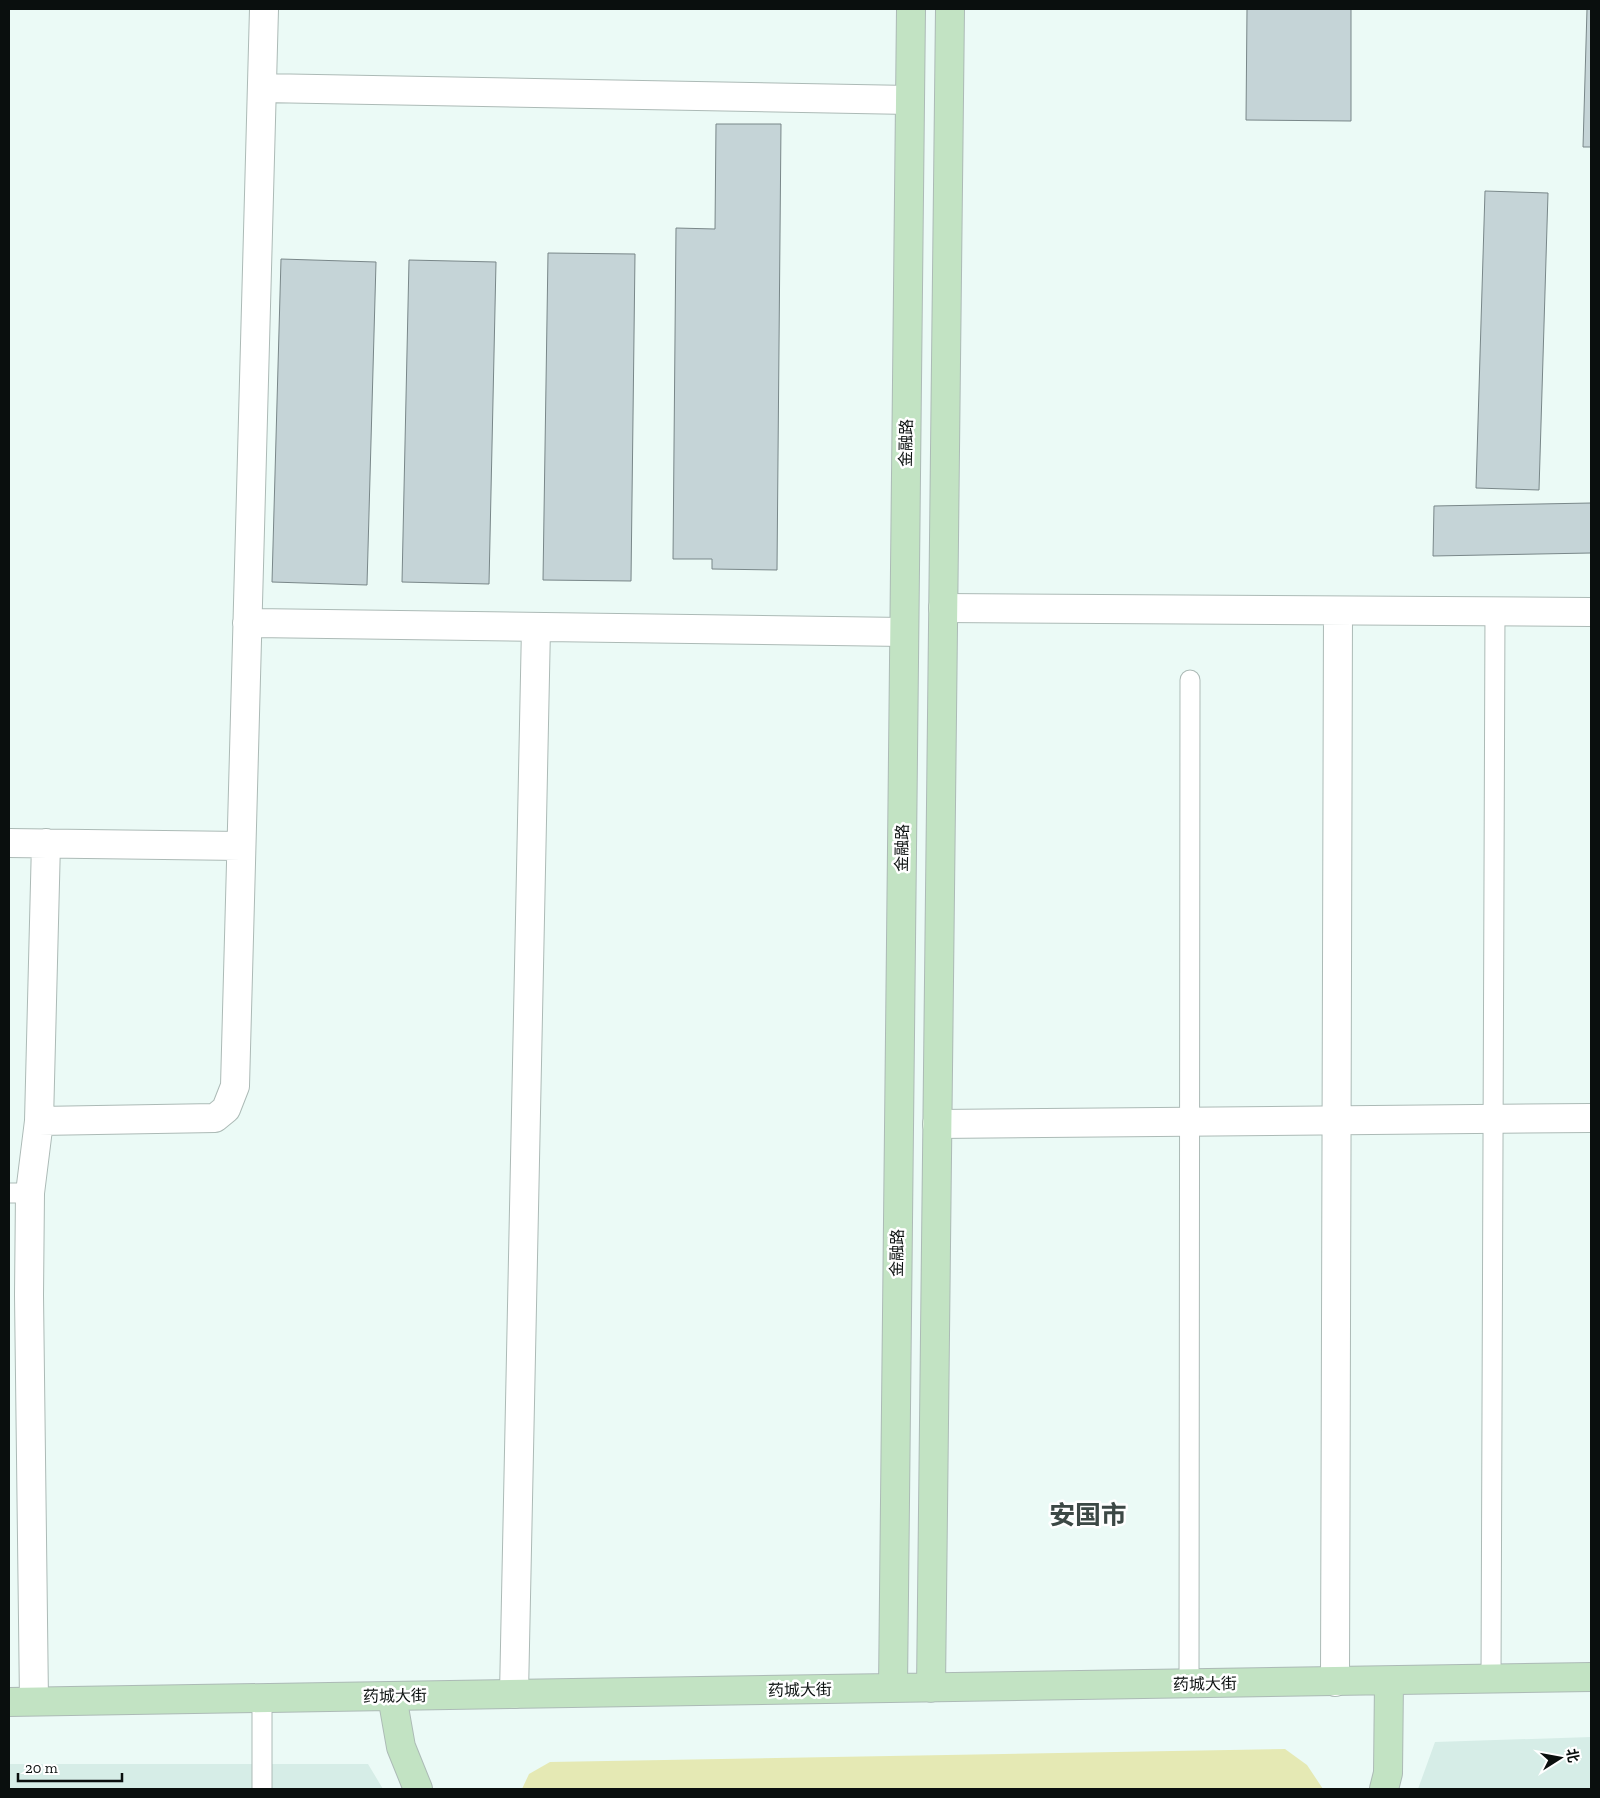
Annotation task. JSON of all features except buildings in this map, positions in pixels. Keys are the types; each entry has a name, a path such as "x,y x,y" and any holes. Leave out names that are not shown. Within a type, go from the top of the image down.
{"main road":[{"name":"金融路","path":"893,1688 911,9"},
{"path":"931,1688 950,9"},
{"name":"药城大街","path":"21,1701 1591,1677"},
{"path":"1384,1789 1388,1773 1389,1681"},
{"path":"392,1696 401,1748 418,1789"}],"street":[{"path":"40,1121 215,1118 226,1109 235,1086 264,9"},
{"path":"262,88 910,100"},
{"path":"943,608 1591,612"},
{"path":"1335,1682 1338,611"},
{"path":"247,623 904,632"},
{"path":"514,1694 536,627"},
{"path":"9,843 241,846"},
{"path":"21,1701 19,1193 40,1121 46,843"},
{"path":"937,1124 1591,1118"}],"lane":[{"path":"1491,1679 1495,611"},
{"path":"1189,1684 1190,680"},
{"path":"262,1698 262,1789"}],"shaded area":[{"path":"1591,1737 1591,1789 1418,1789 1435,1742"},
{"path":"9,1764 368,1764 383,1789 9,1789"}],"green space":[{"path":"1285,1749 1307,1765 1323,1789 522,1789 529,1774 550,1762"}],"district":[{"name":"安国市","path":"1088,1515"}]}
